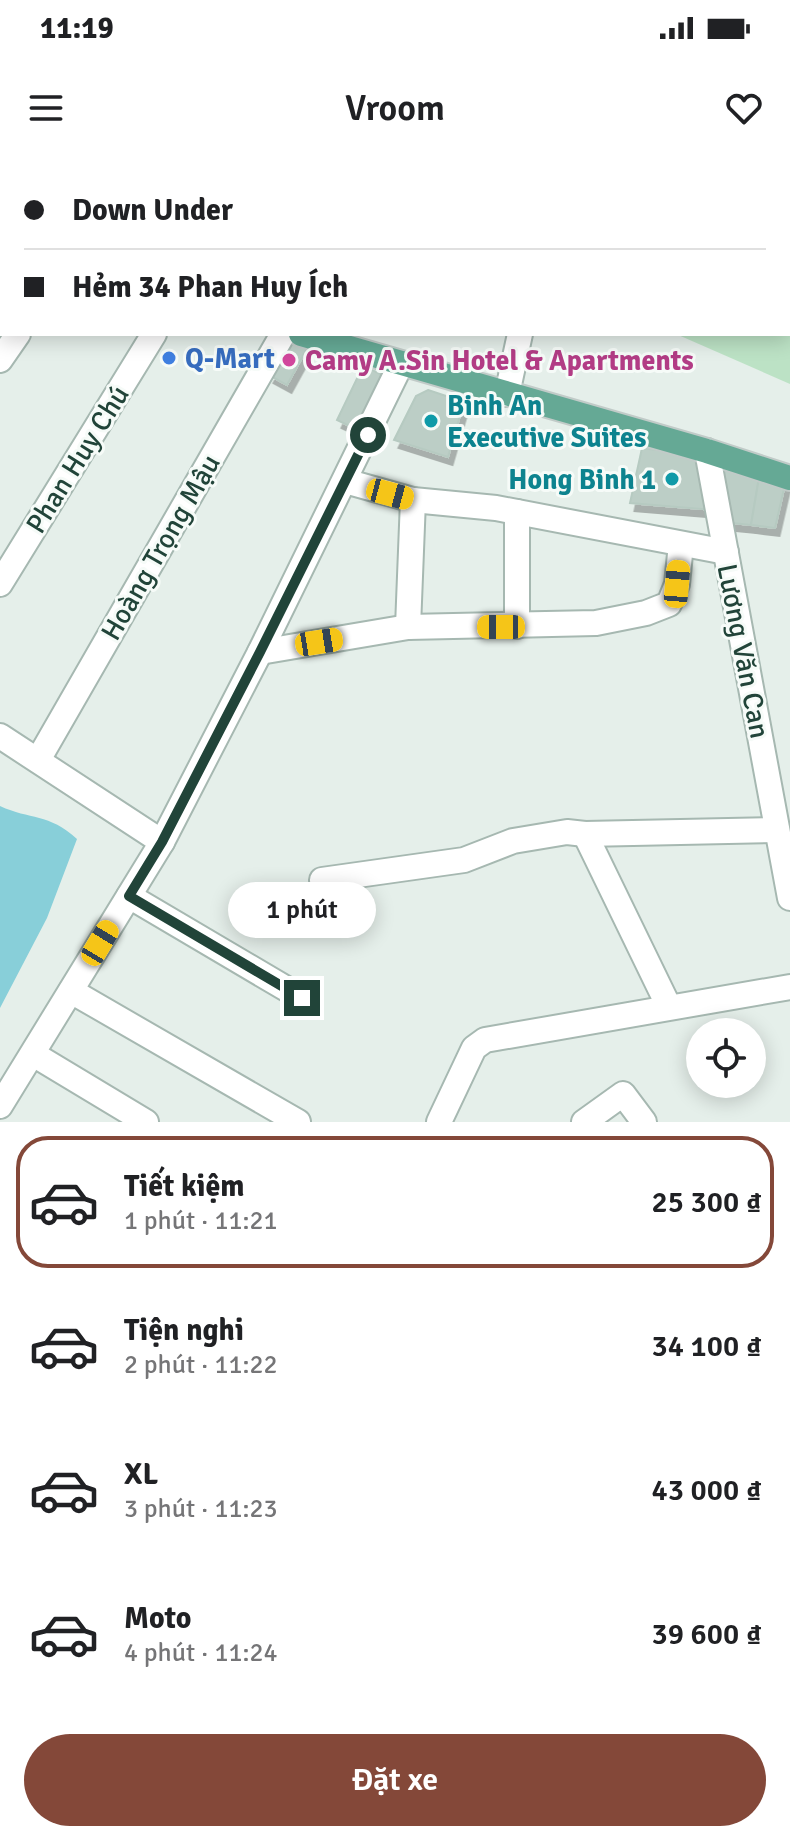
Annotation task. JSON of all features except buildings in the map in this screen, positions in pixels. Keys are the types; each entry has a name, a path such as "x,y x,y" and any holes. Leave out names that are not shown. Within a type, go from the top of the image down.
{"main road":[{"path":"308,336 707,451 790,478"}],"street":[{"path":"0,360 17,336"},
{"name":"Phan Huy Chú","path":"0,584 153,336"},
{"name":"Hoàng Trọng Mậu","path":"38,760 282,336"},
{"path":"507,394 520,336"},
{"path":"0,1106 162,842 260,652 401,364"},
{"name":"Lương Văn Can","path":"707,451 789,888"},
{"path":"345,481 413,500 517,512 726,552"},
{"path":"408,627 413,500"},
{"path":"517,512 517,626"},
{"path":"260,652 408,627 596,623 646,613 669,604 677,584 681,544"},
{"path":"0,736 162,842"},
{"path":"322,880 464,860 513,841 567,832 777,830"},
{"path":"585,834 669,1007"},
{"path":"129,896 302,998"},
{"path":"439,1122 474,1048 485,1040 790,987"},
{"path":"71,991 298,1122"},
{"path":"33,1054 146,1122"},
{"path":"584,1122 623,1094 644,1122"}],"green space":[{"path":"681,336 790,336 790,384"}],"water":[{"path":"0,806 48,821 77,839 47,918 0,1008"}],"place":[{"name":"Q-Mart","path":"169,358"},
{"name":"Camy A.Sin Hotel & Apartments","path":"289,360"},
{"name":"Binh An Executive Suites","path":"431,421"},
{"name":"Hong Binh 1","path":"672,479"}],"route":[{"path":"302,998 129,896 162,842 368,435"}]}
